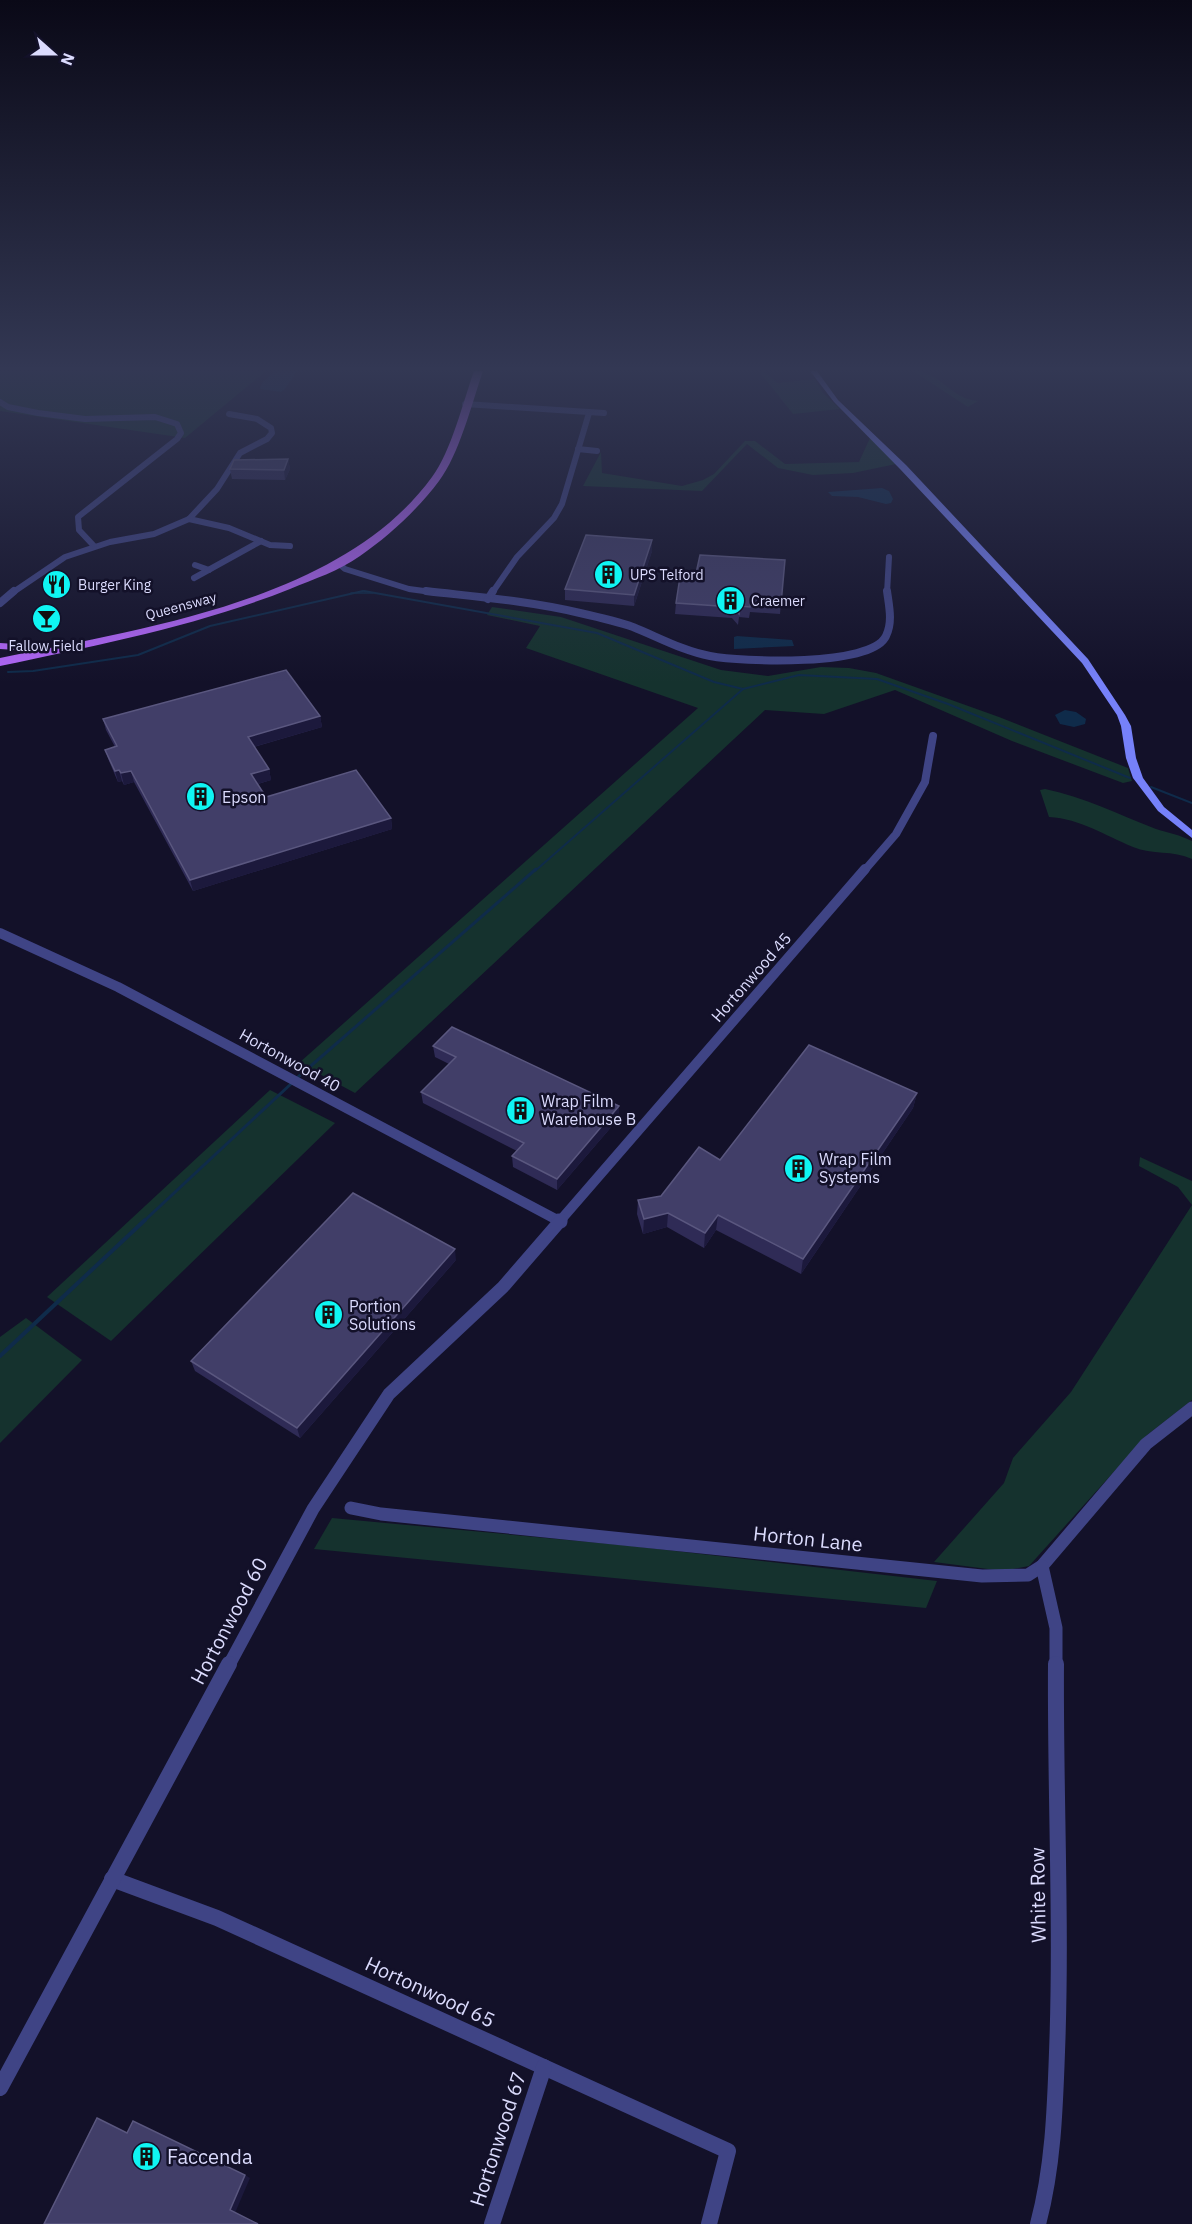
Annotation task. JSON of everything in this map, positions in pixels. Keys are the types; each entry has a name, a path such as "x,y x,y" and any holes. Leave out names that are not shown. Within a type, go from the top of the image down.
{"main road":[{"name":"Queensway","path":"0,662 196,618 290,585 334,563 385,530 422,496 438,475"},
{"name":"Queensway","path":"0,646 35,648 78,646"}],"street":[{"path":"94,546 78,529 76,523 78,517 82,511 130,475"},
{"path":"0,603 19,586 55,562 94,546 154,534 189,519 217,489 226,475"},
{"path":"488,599 517,557 554,518 562,504 570,475"},
{"path":"910,475 1085,661 1126,726 1131,758 1138,778 1161,809 1192,835"},
{"path":"189,519 229,528 279,547 290,546"},
{"path":"194,578 261,541"},
{"path":"334,563 409,589 551,606 586,614 630,626 683,648 711,656 745,660 846,657 871,649 886,637 891,616 887,590 889,557"},
{"path":"195,565 209,570"},
{"name":"Hortonwood 45","path":"561,1222 896,834 925,782 933,736"},
{"name":"Hortonwood 40","path":"0,933 84,970 561,1222"},
{"name":"Hortonwood 60","path":"0,2088 318,1501 389,1394 503,1287 561,1222"},
{"path":"1042,1566 1146,1444 1192,1408"},
{"name":"Horton Lane","path":"351,1508 381,1514 982,1576 1028,1575 1042,1566"},
{"name":"White Row","path":"1038,2224 1046,2194 1054,2126 1060,1980 1055,1745 1056,1628 1042,1566"},
{"name":"Hortonwood 65","path":"112,1879 217,1918 728,2151 709,2224"},
{"name":"Hortonwood 67","path":"492,2224 544,2067"}],"green space":[{"path":"589,475 613,475 682,486 718,475 702,491 583,486"},
{"path":"492,607 561,617 721,670 768,676 821,667 849,668 876,673 999,717 1128,768 1132,781 1123,783 1012,741 895,690 824,714 765,710 355,1093 299,1063 698,708 526,648 540,626 487,615"},
{"path":"1045,789 1088,801 1192,841 1192,859 1177,854 1133,847 1082,824 1049,817 1040,790"},
{"path":"270,1090 335,1123 111,1341 47,1297"},
{"path":"1140,1157 1192,1181 1192,1205 1178,1187 1139,1166"},
{"path":"1192,1205 1192,1400 1147,1435 1029,1566 1003,1571 934,1562 1004,1483 1013,1458 1071,1392"},
{"path":"26,1318 82,1360 0,1443 0,1337"},
{"path":"332,1518 632,1546 937,1581 926,1608 314,1549"}],"water":[{"path":"882,488 889,491 893,499 891,503 886,504 858,497 832,496 828,492"},
{"path":"734,637 792,640 794,646 734,649"},
{"path":"1065,710 1076,712 1086,719 1085,724 1074,727 1060,724 1055,715"}],"building":[{"name":"UPS Telford","path":"586,535 652,540 634,595 565,589"},
{"name":"Craemer","path":"700,555 785,560 781,604 751,602 750,607 740,606 739,614 733,607 676,603 680,577 695,578"},
{"name":"Epson","path":"286,670 320,716 248,737 269,769 251,774 266,797 356,770 391,818 190,880 131,771 121,773 119,770 115,771 105,750 117,746 103,719"},
{"name":"Wrap Film Warehouse B","path":"452,1027 619,1106 557,1179 512,1156 524,1143 421,1092 456,1057 433,1046"},
{"name":"Wrap Film Systems","path":"809,1045 917,1093 803,1259 718,1215 705,1233 668,1213 644,1219 638,1200 661,1196 699,1147 720,1160"},
{"name":"Portion Solutions","path":"353,1193 455,1249 297,1428 191,1361"},
{"name":"Faccenda","path":"97,2118 127,2133 133,2121 245,2175 230,2210 258,2224 44,2224"}],"waterway":[{"path":"354,593 363,591"},
{"path":"364,591 597,633 714,682 743,689"},
{"path":"8,672 33,671 138,655 210,626 354,593"},
{"path":"354,593 373,593"},
{"path":"743,689 799,675 877,679 948,704 1130,778"},
{"path":"535,871 743,689"},
{"path":"1151,787 1192,803"},
{"path":"297,1078 536,869"},
{"path":"143,1222 293,1082"},
{"path":"0,1356 145,1220"}],"place":[{"name":"UPS Telford","path":"609,575"},
{"name":"Burger King","path":"57,585"},
{"name":"Craemer","path":"730,601"},
{"name":"Fallow Field","path":"46,619"},
{"name":"Epson","path":"201,797"},
{"name":"Wrap Film Warehouse B","path":"520,1110"},
{"name":"Wrap Film Systems","path":"798,1168"},
{"name":"Portion Solutions","path":"328,1315"},
{"name":"Faccenda","path":"146,2157"}]}
